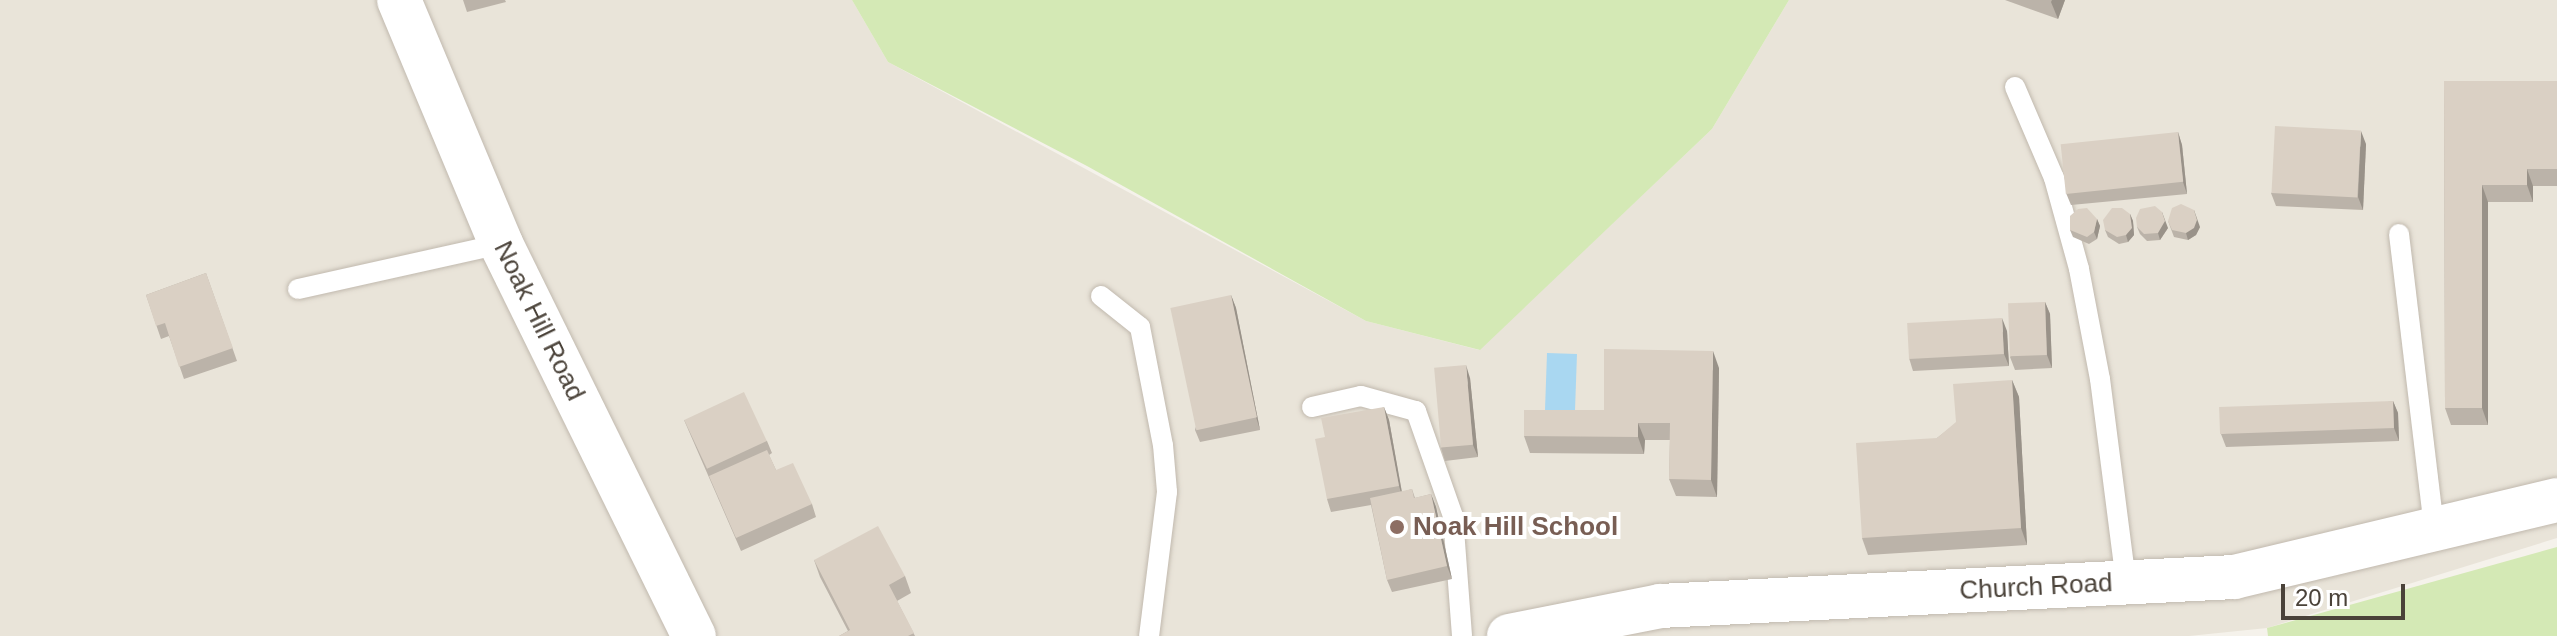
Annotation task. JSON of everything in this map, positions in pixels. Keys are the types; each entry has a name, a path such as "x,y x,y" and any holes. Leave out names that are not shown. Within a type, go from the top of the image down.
{"street":[{"name":"Noak Hill Road","path":"399,0 501,244 694,636"},
{"name":"Church Road","path":"1509,636 1660,606 2234,577 2557,500"}],"lane":[{"path":"2015,87 2054,178 2079,269 2100,379 2126,582"},
{"path":"2399,234 2434,529"},
{"path":"298,289 501,244"},
{"path":"1101,296 1140,327 1163,445 1167,492 1149,636"},
{"path":"1312,407 1361,396 1416,411 1453,516 1462,636"}],"shaded area":[{"path":"0,0 852,0 888,62 1366,321 1479,350 1712,129 1789,0 2557,0 2557,538 2267,628 2189,636 0,636"}],"green space":[{"path":"852,0 1789,0 1712,129 1480,350 1366,321 1087,166 888,62"},
{"path":"2557,547 2557,636 2268,636 2267,628"}],"water":[{"path":"1547,353 1577,354 1575,415 1545,414"}],"building":[{"path":"2444,81 2557,81 2557,169 2527,169 2527,185 2482,185 2482,408 2445,408"},
{"path":"2275,126 2361,131 2357,197 2271,193"},
{"path":"2178,132 2183,182 2066,194 2061,144"},
{"path":"2181,204 2194,210 2197,220 2194,228 2186,233 2172,230 2168,221 2172,208"},
{"path":"2155,206 2162,212 2165,221 2158,233 2144,234 2137,227 2136,218 2140,209"},
{"path":"2087,208 2097,219 2094,232 2087,237 2070,230 2070,216 2078,209"},
{"path":"2112,208 2122,208 2130,214 2132,228 2126,235 2117,237 2105,230 2103,220"},
{"path":"206,273 233,348 179,367 165,323 156,326 146,295"},
{"path":"1231,295 1257,417 1196,430 1170,308"},
{"path":"2045,302 2047,355 2010,356 2008,303"},
{"path":"2002,318 2004,354 1909,359 1907,323"},
{"path":"1604,349 1713,351 1711,480 1669,479 1670,423 1638,423 1638,437 1524,436 1524,410 1604,410"},
{"path":"1466,365 1473,445 1441,447 1434,368"},
{"path":"2012,380 2021,528 1862,538 1856,443 1937,438 1956,422 1953,384"},
{"path":"744,392 767,441 707,469 684,420"},
{"path":"2393,401 2394,428 2220,434 2219,407"},
{"path":"1384,407 1399,486 1327,499 1315,439 1325,437 1321,418"},
{"path":"767,450 776,470 793,463 812,504 736,538 709,476"},
{"path":"1412,489 1414,498 1431,494 1447,566 1387,580 1370,498"},
{"path":"878,526 905,576 889,585 914,633 908,636 839,636 850,630 814,560"}],"place":[{"name":"Noak Hill School","path":"1397,527"}]}
